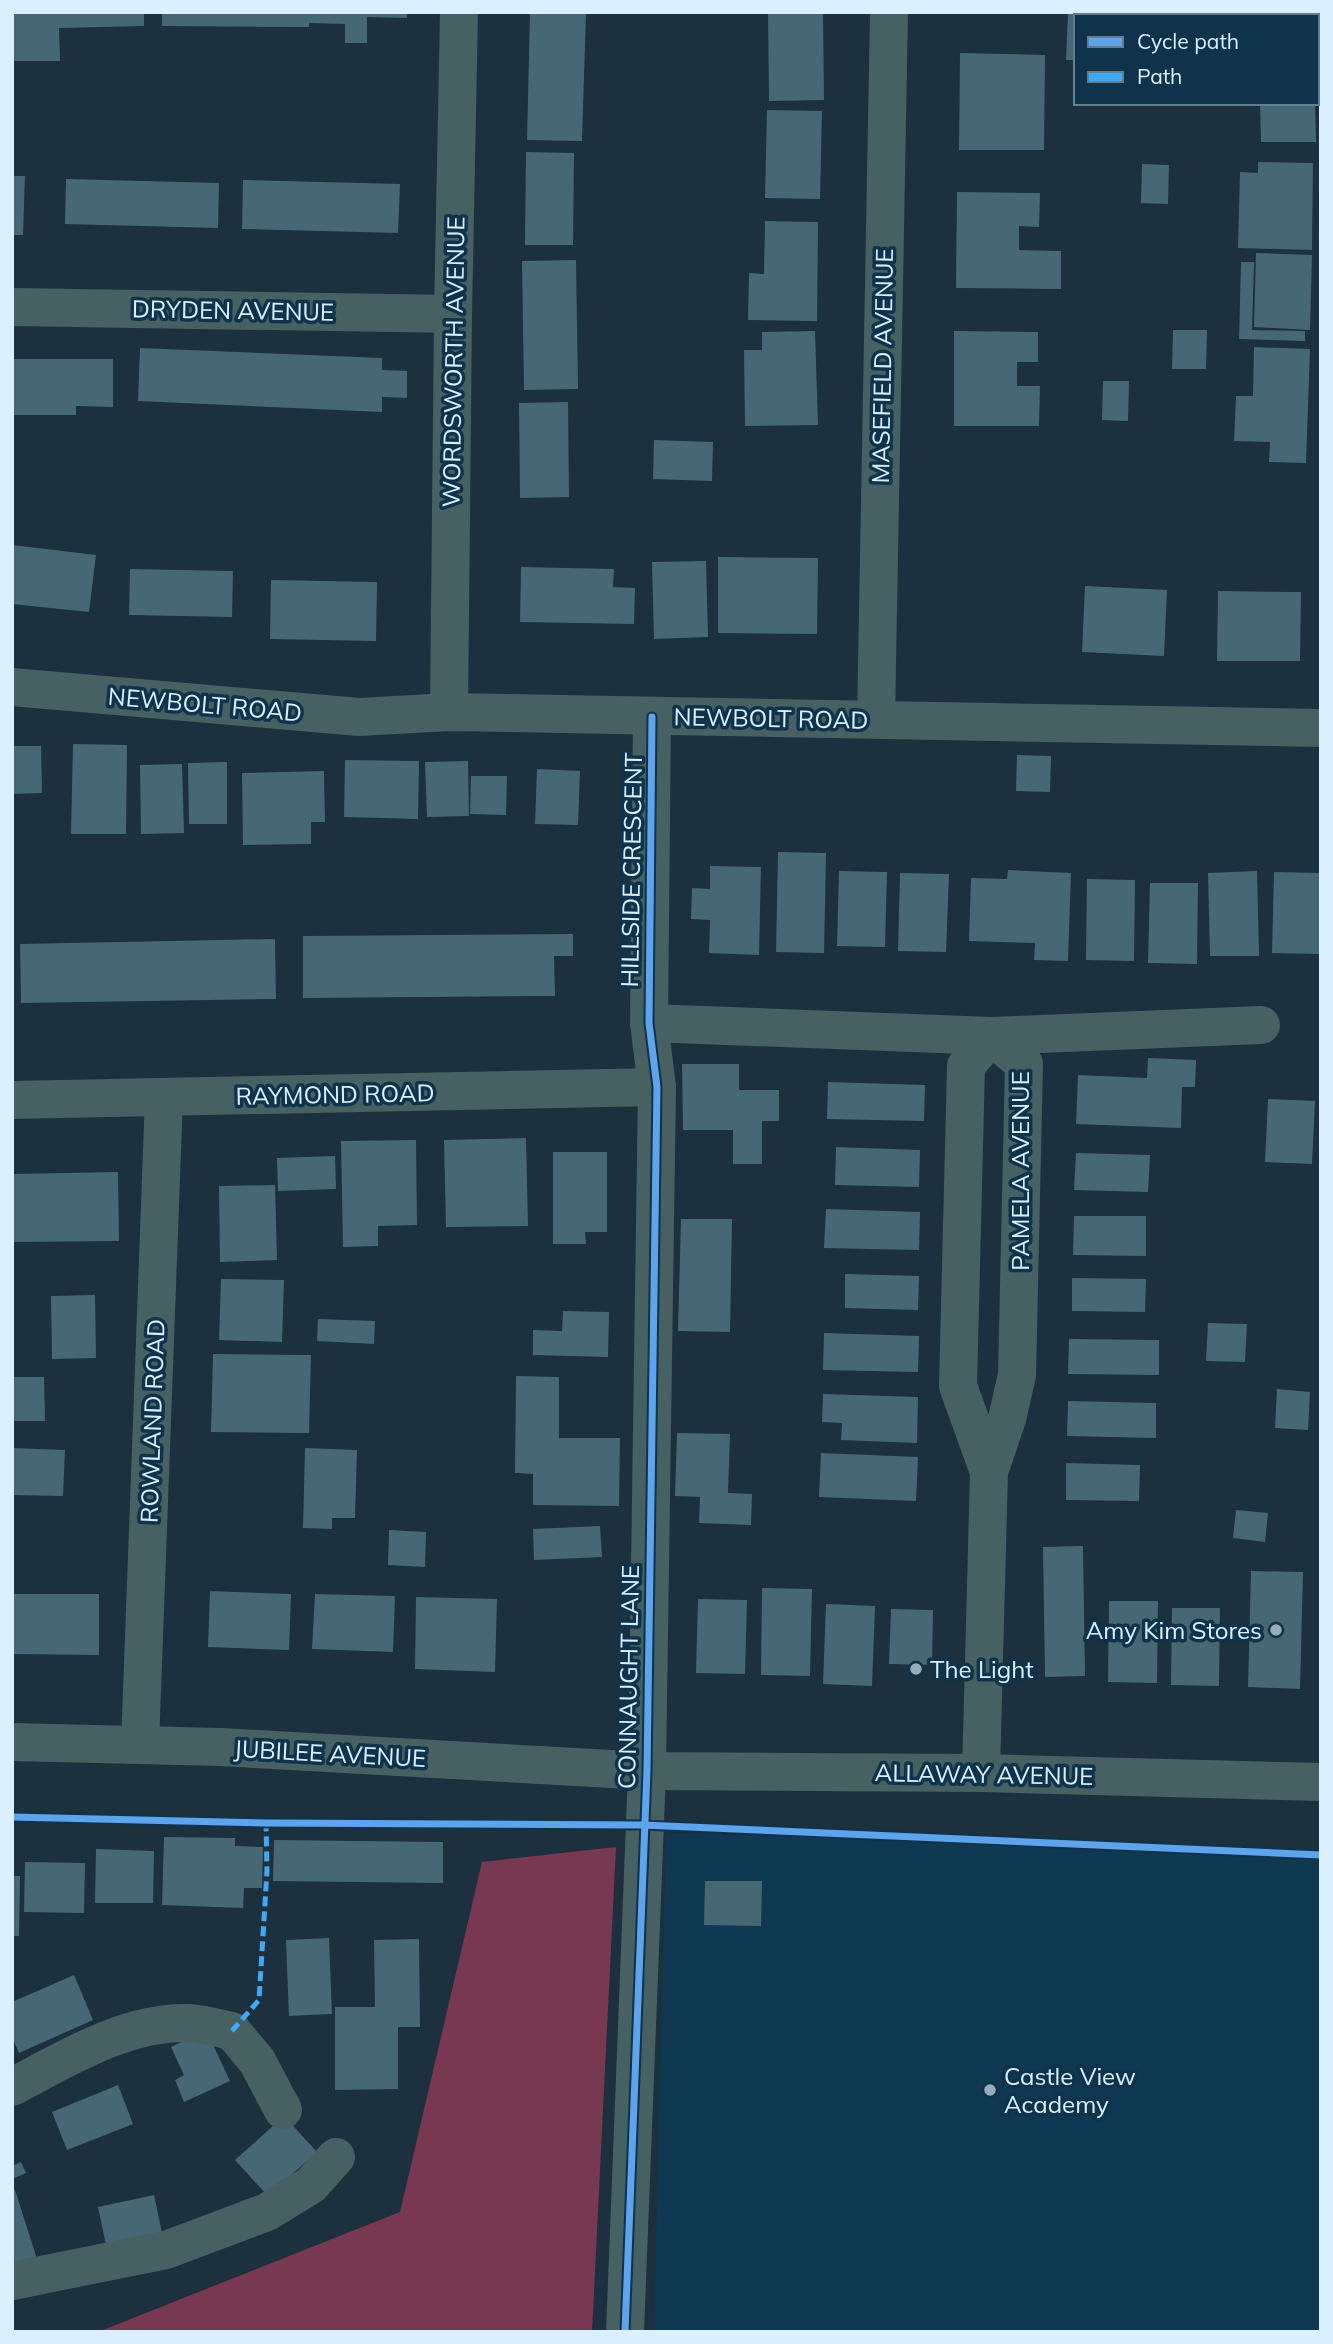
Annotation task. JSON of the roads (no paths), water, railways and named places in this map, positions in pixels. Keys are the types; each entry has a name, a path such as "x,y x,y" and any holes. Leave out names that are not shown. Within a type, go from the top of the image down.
{"street":[{"name":"WORDSWORTH AVENUE","path":"449,712 459,12"},
{"name":"MASEFIELD AVENUE","path":"876,719 888,12"},
{"name":"DRYDEN AVENUE","path":"12,307 453,314"},
{"name":"NEWBOLT ROAD","path":"12,687 359,717 449,712 1321,728"},
{"name":"HILLSIDE CRESCENT","path":"652,717 649,1023 991,1036 1261,1025"},
{"name":"CONNAUGHT LANE","path":"625,2332 647,1771 657,1087 649,1023"},
{"name":"PAMELA AVENUE","path":"981,1773 989,1472 1007,1419 1017,1374 1024,1064 991,1036 966,1066 958,1386 989,1472"},
{"name":"RAYMOND ROAD","path":"12,1100 657,1087"},
{"name":"ROWLAND ROAD","path":"139,1745 164,1097"},
{"name":"JUBILEE AVENUE","path":"12,1742 234,1747 647,1771"},
{"name":"ALLAWAY AVENUE","path":"647,1771 981,1773 1321,1782"},
{"path":"12,2087 72,2056 138,2028 189,2023 232,2031 257,2062 283,2110"},
{"path":"12,2281 166,2250 267,2212 311,2185 336,2157"}],"place":[{"name":"Amy Kim Stores","path":"1276,1630"},
{"name":"The Light","path":"916,1669"},
{"name":"Castle View Academy","path":"990,2090"}]}
